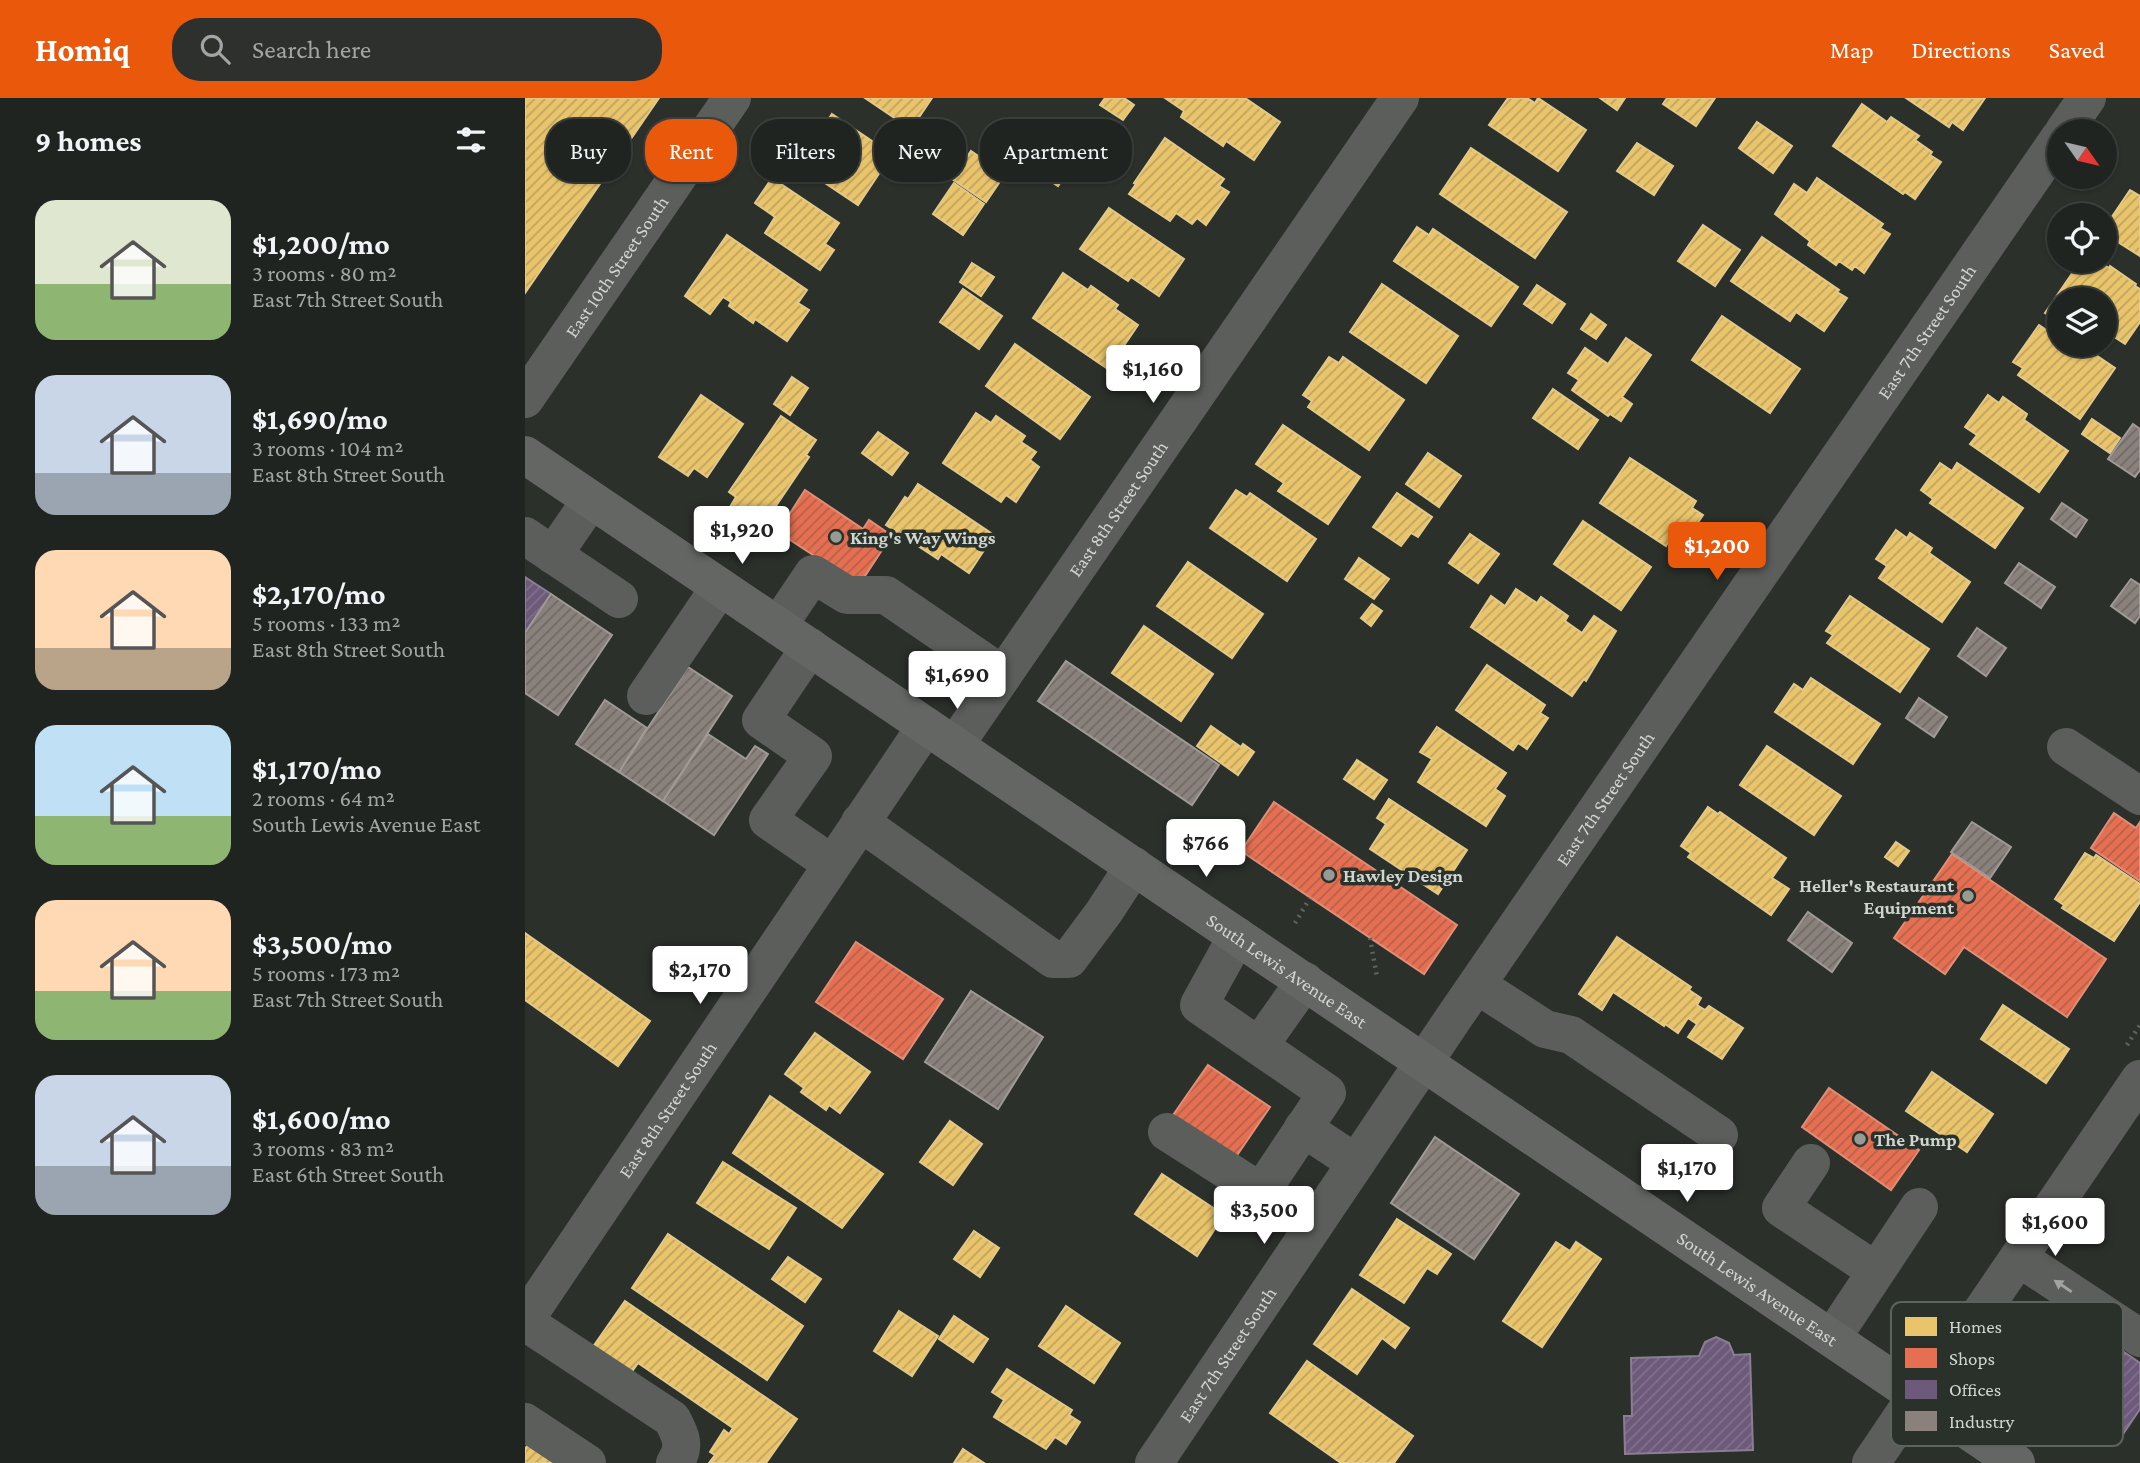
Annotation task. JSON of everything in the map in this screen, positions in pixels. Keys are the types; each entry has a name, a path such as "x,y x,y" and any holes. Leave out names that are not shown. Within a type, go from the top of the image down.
{"main road":[{"name":"South Lewis Avenue East","path":"525,455 1891,1378"},
{"name":"South Lewis Avenue East","path":"1991,1446 2016,1463"}],"street":[{"name":"East 10th Street South","path":"525,399 732,98"},
{"name":"East 8th Street South","path":"525,1321 860,822 940,735 1003,674 1400,98"},
{"path":"2072,119 2087,98"},
{"name":"East 7th Street South","path":"1153,1463 1424,1061 2047,156"},
{"path":"591,500 539,546 619,599"},
{"path":"778,626 813,573 847,595 886,595 1003,674"},
{"path":"646,696 720,587"},
{"path":"810,647 761,720 813,756 768,820 832,864"},
{"path":"2066,747 2140,796"},
{"path":"860,822 1053,960 1069,959 1133,866"},
{"path":"1167,1132 1261,1192 1327,1093 1199,1006 1237,936"},
{"path":"1259,1046 1305,981"},
{"path":"1476,985 1545,1029 1571,1035 1720,1135"},
{"path":"1989,1302 2140,1079"},
{"path":"1303,1128 1356,1163"},
{"path":"1811,1163 1780,1208 1876,1271"},
{"path":"1832,1338 1919,1207"},
{"path":"2019,1258 2086,1302"},
{"path":"525,1321 672,1419 679,1433 682,1452 675,1463"},
{"path":"2123,1327 2140,1338"},
{"path":"525,1422 587,1463"},
{"path":"1871,1463 1891,1433"}],"path":[{"path":"1295,923 1310,898"},
{"path":"1370,938 1377,977"}],"building: Homes":[{"path":"525,98 659,98 631,139 631,119 546,119 546,182 601,182 525,293"},
{"path":"865,98 932,98 918,119 896,119"},
{"path":"1105,98 1124,98 1134,105 1121,119 1100,105"},
{"path":"1165,98 1245,98 1280,122 1254,160 1226,141 1223,146 1181,117 1184,111"},
{"path":"1508,98 1527,98 1535,103 1538,98 1586,130 1558,171 1489,125"},
{"path":"1600,98 1625,98 1617,110"},
{"path":"1667,98 1715,98 1696,126 1663,104"},
{"path":"1906,98 1985,98 1963,130 1952,122 1949,127"},
{"path":"1862,104 1887,122 1891,117 1919,136 1915,140 1941,162 1915,199 1905,192 1903,194 1833,146"},
{"path":"1757,122 1792,146 1773,173 1739,148"},
{"path":"860,133 874,142 874,181 858,205 824,182 860,182"},
{"path":"1165,138 1224,179 1219,186 1229,192 1206,225 1197,218 1192,224 1176,213 1170,221 1129,194"},
{"path":"1637,143 1673,166 1654,195 1617,171"},
{"path":"1471,148 1567,212 1535,258 1440,194"},
{"path":"971,151 980,157 980,182 1000,182 986,202 956,182 966,182 966,158"},
{"path":"1817,178 1883,224 1880,228 1890,234 1864,273 1855,266 1852,270 1839,261 1836,265 1808,245 1810,241 1775,214 1794,184 1807,193"},
{"path":"769,182 778,182 839,223 825,244 834,250 820,270 765,233 775,217 755,203"},
{"path":"954,183 984,204 963,235 933,214"},
{"path":"2130,190 2140,196 2140,256 2117,242 2117,209"},
{"path":"1109,208 1184,259 1159,296 1131,277 1128,281 1080,249"},
{"path":"1703,225 1740,250 1715,286 1678,261"},
{"path":"1417,227 1429,235 1433,229 1518,287 1491,326 1394,261"},
{"path":"727,235 807,290 798,303 809,310 787,341 755,319 753,323 729,306 731,302 723,297 710,314 685,296"},
{"path":"1762,237 1847,298 1824,331 1796,312 1790,321 1731,281"},
{"path":"972,263 994,277 981,296 960,282"},
{"path":"2117,271 2140,289 2140,322 2125,344 2117,339 2117,287 2063,287 2072,273 2117,273"},
{"path":"1063,273 1088,290 1091,286 1118,305 1115,309 1138,325 1108,369 1033,318"},
{"path":"1382,284 1458,336 1426,383 1350,332"},
{"path":"1537,285 1565,304 1552,323 1524,304"},
{"path":"963,289 1002,316 979,349 940,322"},
{"path":"1591,314 1606,325 1596,339 1581,329"},
{"path":"1722,316 1800,369 1770,413 1692,360"},
{"path":"2039,325 2047,330 2047,357 2099,357 2115,368 2080,419 2018,375 2023,368 2013,362"},
{"path":"1626,338 1651,355 1622,397 1632,404 1621,421 1610,414 1608,416 1572,390 1579,380 1568,373 1585,348 1608,364"},
{"path":"1015,344 1090,397 1060,439 986,386"},
{"path":"1329,357 1339,363 1343,357 1404,400 1369,450 1308,407 1312,401 1303,395"},
{"path":"792,377 808,388 790,415 774,404"},
{"path":"1553,389 1598,420 1578,449 1533,418"},
{"path":"701,395 743,424 707,477 694,468 688,476 659,457"},
{"path":"1988,395 1999,403 2003,397 2027,414 2024,420 2068,451 2039,492 1970,444 1977,435 1965,427"},
{"path":"976,413 991,423 996,416 1025,436 1021,442 1036,452 1030,460 1039,467 1016,502 1006,495 1001,502 943,463"},
{"path":"781,416 816,440 806,455 809,457 761,528 730,507 736,497 729,492"},
{"path":"2092,419 2120,438 2110,453 2082,434"},
{"path":"1283,425 1360,477 1328,524 1278,491 1284,483 1256,464"},
{"path":"878,432 908,453 892,475 862,453"},
{"path":"1428,453 1461,476 1439,507 1406,484"},
{"path":"1630,458 1696,501 1692,508 1703,515 1680,549 1668,542 1666,546 1600,503"},
{"path":"1940,463 1952,471 1957,463 2023,508 1995,548 1930,503 1933,499 1921,490"},
{"path":"918,484 994,535 969,573 941,554 938,559 886,525 905,497 908,499"},
{"path":"1236,490 1247,497 1250,493 1316,539 1287,581 1210,528"},
{"path":"1397,493 1432,517 1418,537 1411,533 1401,546 1373,527"},
{"path":"1583,521 1651,567 1621,610 1554,564"},
{"path":"1896,530 1907,538 1910,533 1932,548 1929,553 1970,582 1942,622 1879,578 1887,566 1876,559"},
{"path":"1470,534 1499,554 1478,583 1449,563"},
{"path":"1359,558 1389,579 1374,599 1345,579"},
{"path":"1188,562 1263,614 1232,658 1157,606"},
{"path":"1516,589 1537,603 1541,597 1568,616 1565,621 1582,633 1594,616 1616,631 1586,681 1584,679 1572,696 1471,627 1491,596 1505,606"},
{"path":"1850,596 1929,649 1900,692 1827,643 1833,635 1826,631"},
{"path":"1372,604 1382,611 1371,626 1361,618"},
{"path":"1144,626 1213,674 1181,721 1112,673"},
{"path":"1487,665 1545,705 1540,713 1548,718 1527,749 1518,743 1513,750 1456,710"},
{"path":"1811,678 1880,724 1853,764 1775,712 1794,684 1803,690"},
{"path":"1211,726 1241,747 1243,744 1254,752 1238,775 1197,746"},
{"path":"1437,727 1506,773 1495,789 1505,796 1486,826 1418,782 1432,759 1420,752"},
{"path":"1767,746 1841,796 1814,835 1740,785"},
{"path":"1357,760 1387,780 1374,799 1344,779"},
{"path":"1389,799 1467,850 1438,894 1370,849 1386,824 1377,818"},
{"path":"1708,807 1718,814 1720,812 1786,858 1772,878 1789,889 1771,915 1688,857 1691,853 1681,846"},
{"path":"1896,842 1909,851 1898,866 1885,857"},
{"path":"2085,853 2094,858 2096,855 2140,884 2140,902 2114,941 2062,908 2064,905 2055,899"},
{"path":"525,933 650,1021 618,1066 525,1000"},
{"path":"1617,937 1691,987 1689,990 1701,998 1697,1005 1705,1010 1709,1006 1743,1028 1722,1059 1688,1037 1697,1024 1688,1018 1678,1033 1613,992 1602,1010 1579,994"},
{"path":"2003,1005 2069,1049 2046,1083 1981,1039"},
{"path":"815,1033 870,1072 840,1113 829,1105 826,1110 801,1092 804,1088 785,1074"},
{"path":"1932,1072 1993,1114 1967,1152 1906,1111"},
{"path":"770,1096 883,1174 842,1228 733,1153"},
{"path":"950,1121 982,1144 953,1185 920,1162"},
{"path":"723,1162 796,1208 769,1249 697,1203"},
{"path":"1162,1174 1224,1215 1197,1256 1135,1214"},
{"path":"1397,1219 1451,1254 1437,1274 1427,1268 1404,1303 1360,1275"},
{"path":"974,1231 999,1248 980,1277 954,1259"},
{"path":"668,1234 803,1326 767,1380 632,1288"},
{"path":"1556,1242 1570,1251 1576,1242 1601,1259 1542,1347 1503,1321"},
{"path":"788,1257 821,1279 805,1302 772,1279"},
{"path":"1352,1289 1409,1328 1395,1348 1382,1338 1357,1374 1314,1344"},
{"path":"625,1301 797,1419 766,1463 709,1463 715,1455 710,1452 724,1430 729,1434 733,1428 638,1363 626,1380 588,1354"},
{"path":"1066,1306 1120,1343 1094,1383 1039,1346"},
{"path":"899,1311 938,1336 912,1376 874,1351"},
{"path":"954,1316 988,1339 973,1362 939,1339"},
{"path":"1307,1361 1413,1436 1394,1463 1341,1463 1270,1413"},
{"path":"1007,1369 1072,1410 1069,1415 1080,1422 1066,1444 1055,1437 1046,1449 994,1417 1004,1400 992,1392"},
{"path":"534,1436 571,1463 525,1463 525,1449"},
{"path":"963,1449 984,1463 954,1463"}],"building: Shops":[{"name":"King's Way Wings","path":"805,490 863,529 869,520 888,533 883,542 886,544 859,585 778,532"},
{"name":"Hawley Design","path":"1274,802 1457,925 1424,974 1241,851"},
{"path":"2114,813 2136,828 2140,822 2140,881 2091,848"},
{"name":"Heller's Restaurant Equipment","path":"1952,854 2106,959 2067,1017 1964,947 1945,974 1894,938"},
{"path":"856,942 943,999 903,1059 816,1002"},
{"path":"1208,1065 1270,1107 1233,1161 1171,1118"},
{"name":"The Pump","path":"1829,1088 1919,1150 1891,1190 1802,1127"}],"building: Offices":[{"path":"525,577 551,594 525,633"},
{"path":"1716,1337 1729,1343 1734,1355 1750,1354 1753,1450 1625,1454 1624,1416 1632,1416 1631,1358 1699,1356 1705,1342"},
{"path":"2123,1351 2140,1363 2140,1409 2123,1434"}],"building: Industry":[{"path":"2133,424 2140,429 2140,470 2135,477 2108,459"},
{"path":"2062,503 2087,520 2076,537 2051,519"},
{"path":"2019,563 2055,587 2041,608 2005,583"},
{"path":"2131,579 2140,585 2140,616 2135,623 2111,606"},
{"path":"551,594 612,635 558,715 525,693 525,633"},
{"path":"1977,628 2006,648 1986,676 1958,656"},
{"path":"1066,661 1219,765 1192,805 1038,701"},
{"path":"688,667 732,696 663,801 619,772"},
{"path":"1919,698 1947,717 1934,737 1906,718"},
{"path":"605,700 647,728 619,772 576,744"},
{"path":"708,734 746,759 755,746 768,754 714,835 663,801"},
{"path":"1972,822 2011,847 1990,878 1951,852"},
{"path":"1808,912 1852,943 1832,972 1788,940"},
{"path":"971,991 1043,1037 998,1109 925,1062"},
{"path":"1435,1137 1519,1194 1474,1259 1391,1203"}],"place":[{"name":"King's Way Wings","path":"836,537"},
{"name":"Hawley Design","path":"1329,875"},
{"name":"Heller's Restaurant Equipment","path":"1968,896"},
{"name":"The Pump","path":"1860,1139"}]}
